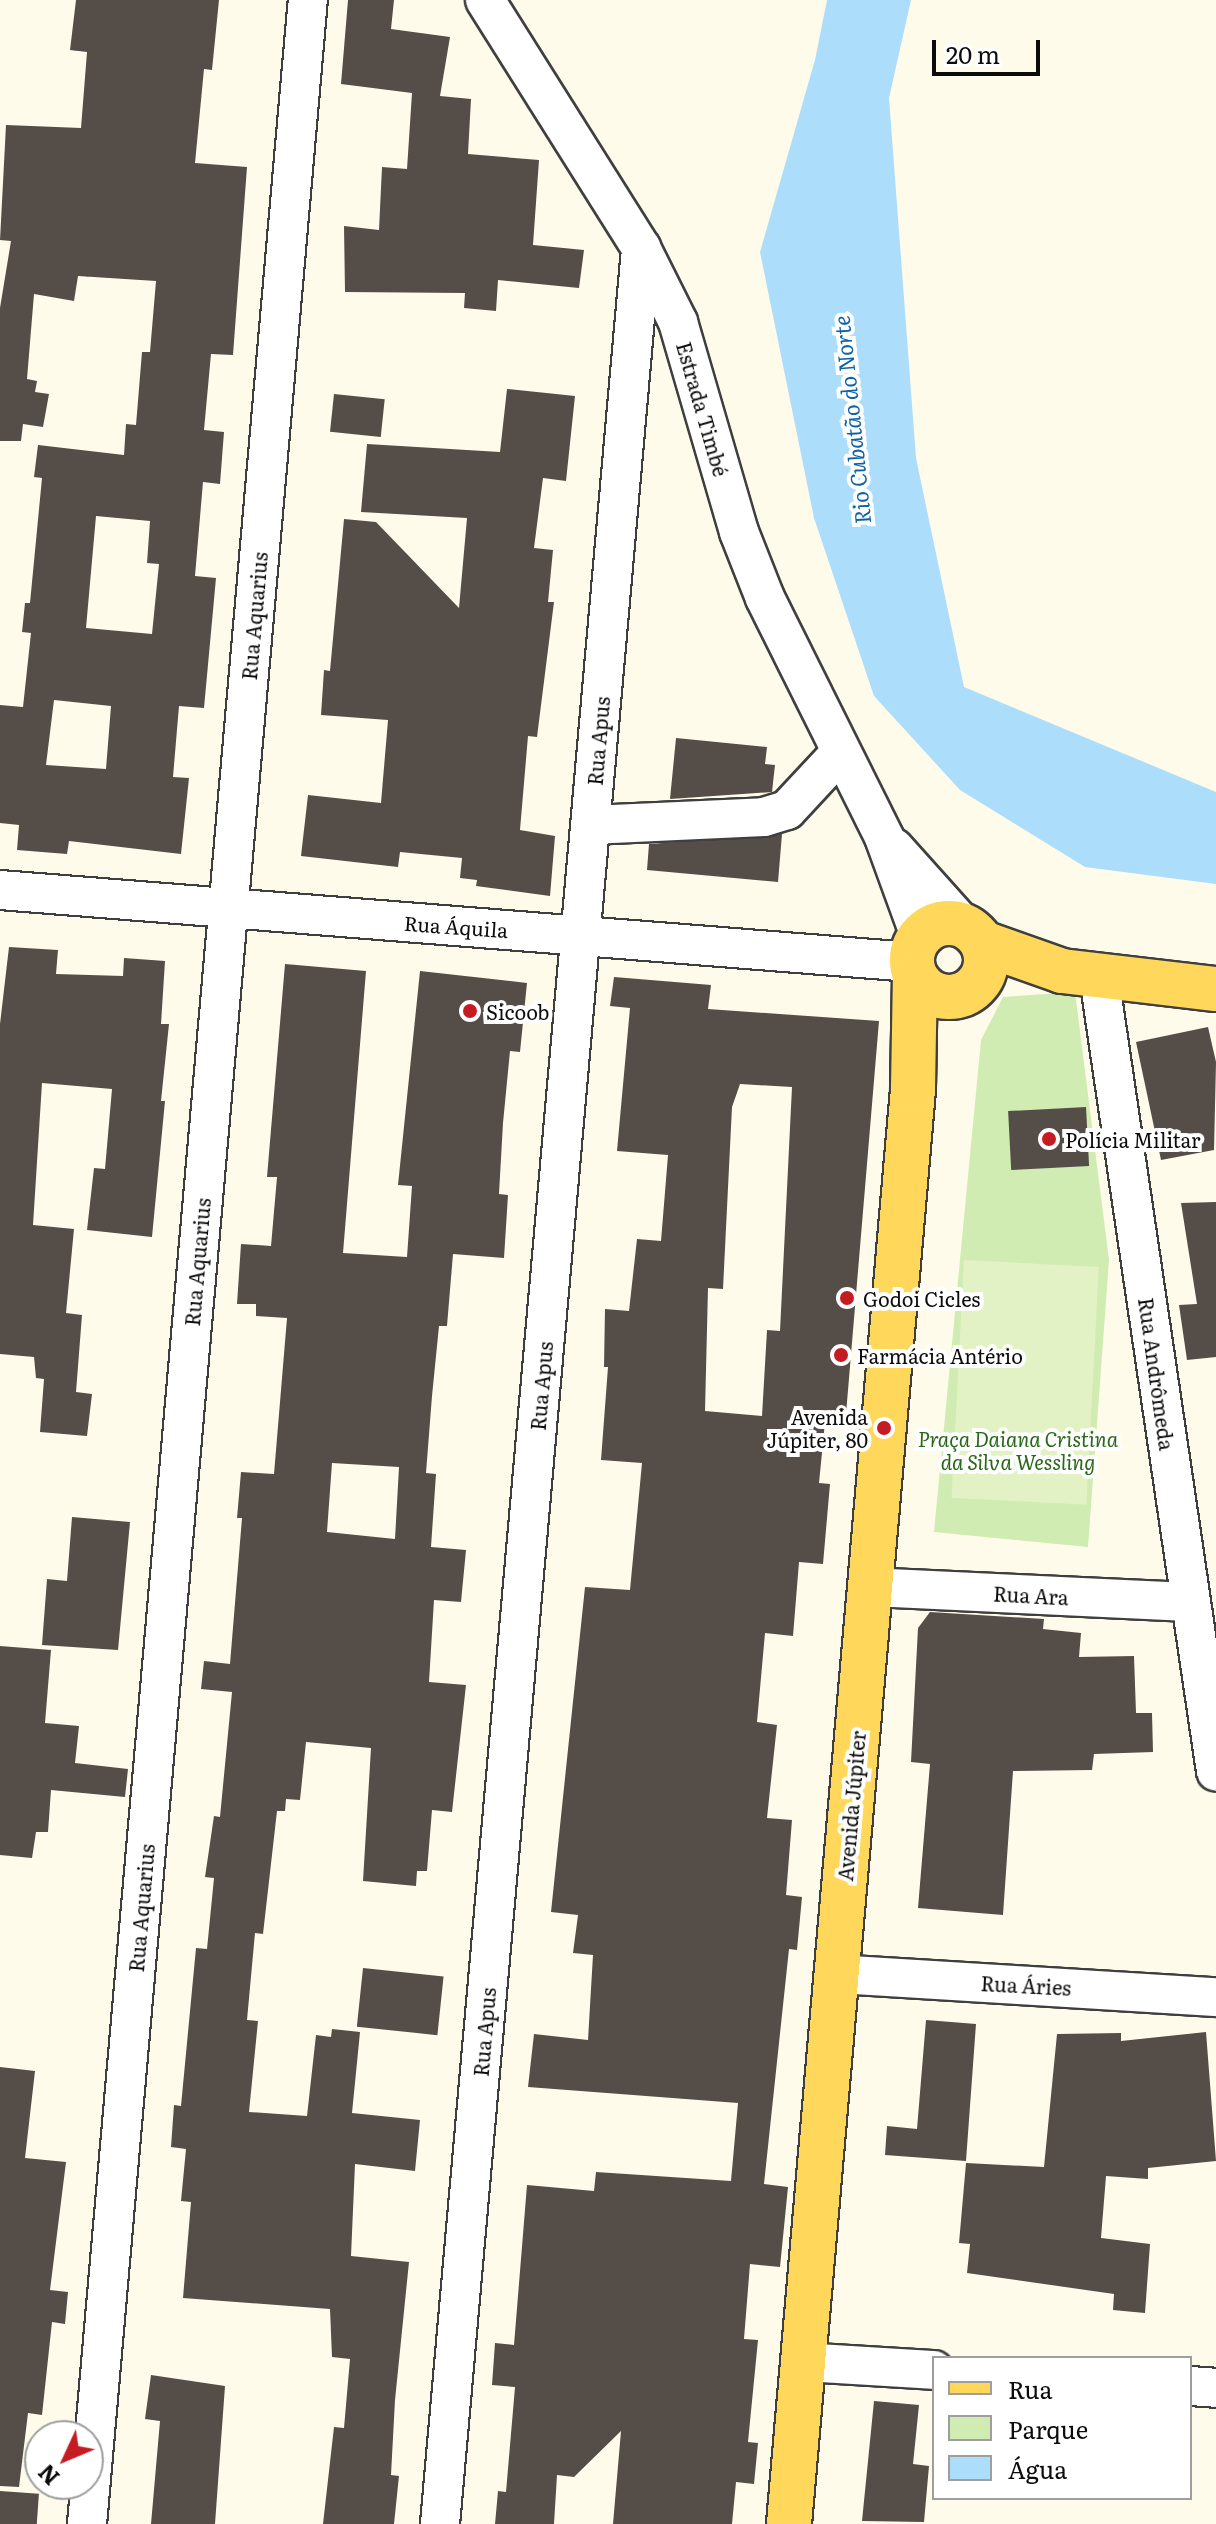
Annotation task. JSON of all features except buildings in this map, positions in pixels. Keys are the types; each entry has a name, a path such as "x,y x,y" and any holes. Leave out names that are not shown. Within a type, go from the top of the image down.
{"main road":[{"path":"974,959 939,996 915,958 947,922 974,959 1216,989"},
{"name":"Avenida Júpiter","path":"789,2524 913,1088 915,958"},
{"name":"Avenida Júpiter","path":"913,1088 974,959"}],"street":[{"name":"Rua Aquarius","path":"87,2524 308,0"},
{"name":"Estrada Timbé","path":"485,0 641,248 678,322 759,585 839,754 884,837 974,959"},
{"name":"Rua Apus","path":"440,2524 641,248"},
{"path":"590,825 764,817 787,810 839,754"},
{"name":"Estrada Timbé","path":"884,837 915,958"},
{"name":"Rua Áquila","path":"0,890 581,936 915,958"},
{"name":"Rua Andrômeda","path":"1080,974 1191,1602 1216,1771"},
{"name":"Rua Ara","path":"870,1587 1191,1602"},
{"name":"Rua Áries","path":"837,1974 1216,1997"},
{"path":"803,2362 932,2370"},
{"path":"1192,2386 1216,2388"}],"green space":[{"name":"Praça Daiana Cristina da Silva Wessling","path":"1075,992 1109,1260 1088,1547 934,1532 981,1040 1003,997"},
{"path":"964,1260 1099,1267 1086,1505 952,1498"}],"water":[{"name":"Rio Cubatão do Norte","path":"827,0 911,0 889,98 916,458 964,687 1216,792 1216,884 1085,867 960,790 874,696 814,518 760,252 815,60"}],"place":[{"name":"Sicoob","path":"470,1011"},
{"name":"Polícia Militar","path":"1049,1139"},
{"name":"Godoi Cicles","path":"847,1298"},
{"name":"Farmácia Antério","path":"841,1355"},
{"name":"Avenida Júpiter, 80","path":"884,1428"}]}
